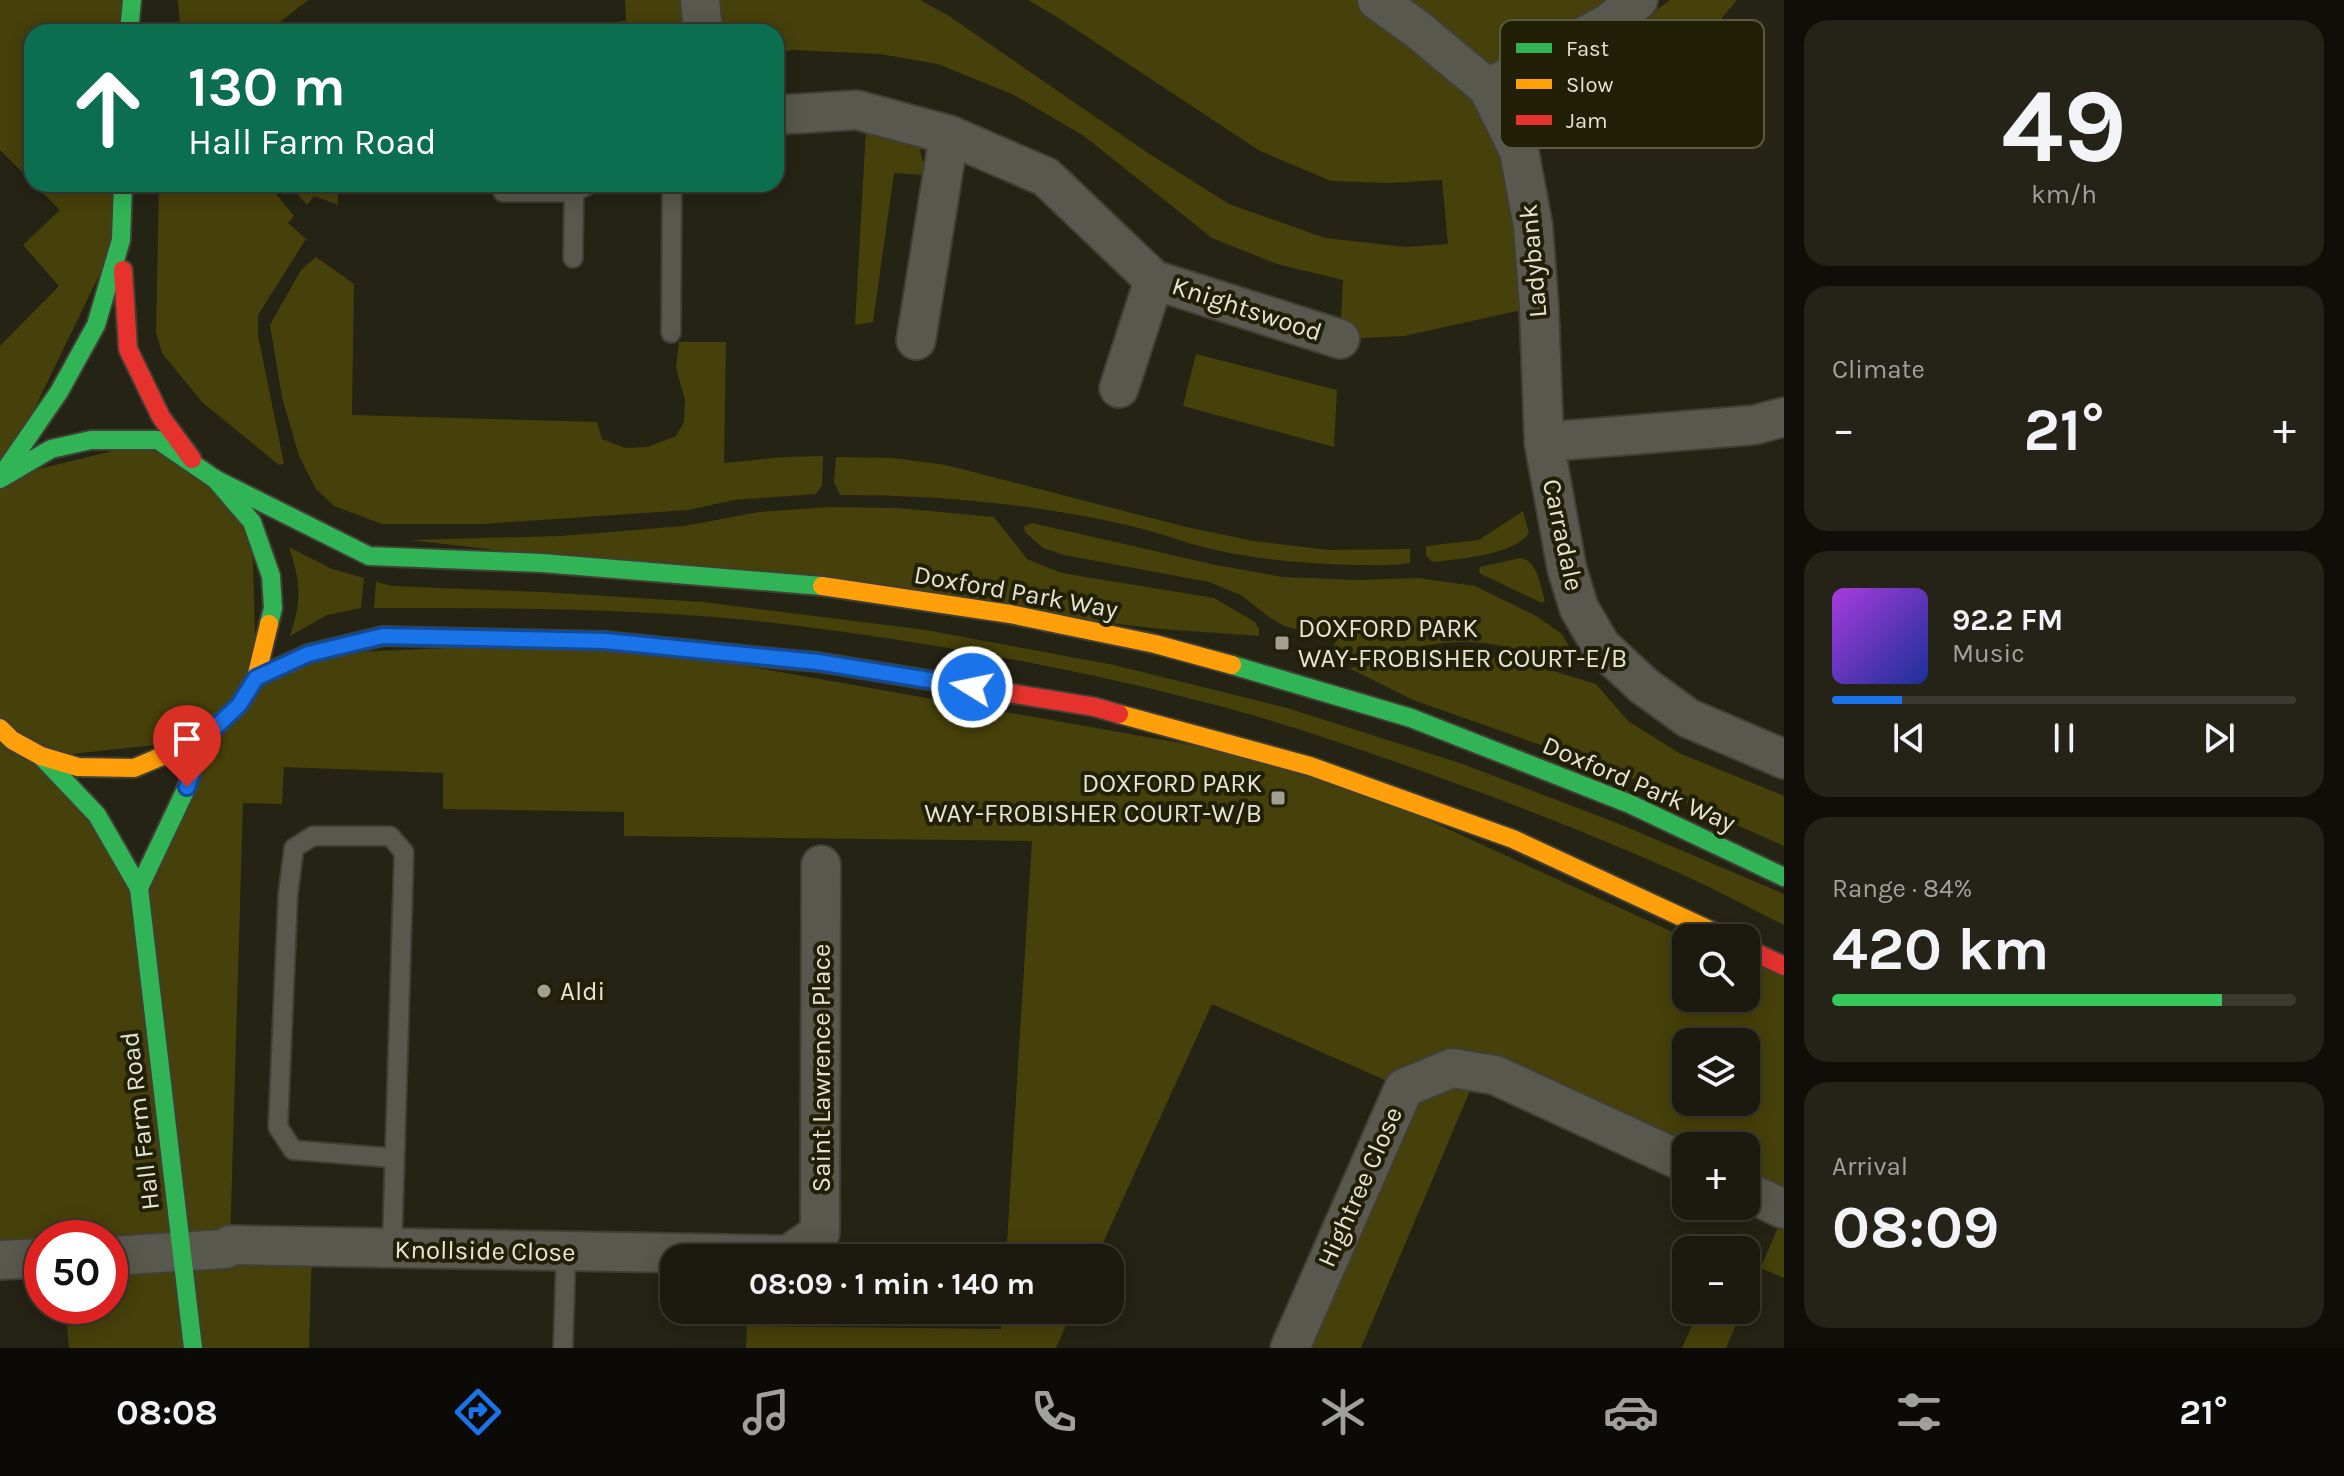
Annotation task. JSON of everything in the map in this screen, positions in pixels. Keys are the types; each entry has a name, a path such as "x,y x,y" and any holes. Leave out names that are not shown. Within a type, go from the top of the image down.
{"main road":[{"path":"130,24 132,0"},
{"path":"123,192 121,240 128,349 161,417 197,467"},
{"path":"0,478 59,392 96,325 121,240"},
{"name":"Doxford Park Way","path":"0,478 51,449 91,440 158,440 215,479 369,556 542,563 814,585 1010,614 1155,644 1411,718 1630,804 1784,877"},
{"name":"Doxford Park Way","path":"4,734 41,756 78,767 134,768 203,739 239,705 256,678 273,608 271,576 252,522 215,479"},
{"path":"256,678 308,654 383,636 605,641 818,662 1095,707 1310,766 1513,839 1697,924"},
{"path":"139,888 187,787 203,739"},
{"name":"Hall Farm Road","path":"41,756 97,815 139,888 193,1348"},
{"path":"1760,955 1784,966"}],"street":[{"path":"700,0 702,24"},
{"name":"Ladybank","path":"1377,0 1488,88 1500,112"},
{"path":"1612,20 1638,0"},
{"path":"1488,88 1500,82"},
{"name":"Knightswood","path":"784,115 857,110 949,135 1046,177 1154,280 1340,339"},
{"path":"916,340 949,135"},
{"name":"Ladybank","path":"1518,148 1533,226 1544,442"},
{"path":"1119,388 1154,280"},
{"name":"Carradale","path":"1784,417 1754,425 1544,442 1567,569 1579,608 1601,646 1644,686 1688,718 1784,759"},
{"name":"Saint Lawrence Place","path":"807,1244 820,1233 821,865"},
{"name":"Hightree Close","path":"1290,1348 1404,1088 1452,1068 1495,1075 1672,1157"},
{"path":"1760,1198 1784,1209"},
{"name":"Knollside Close","path":"128,1255 225,1249 230,1245 660,1254"},
{"path":"0,1260 24,1259"}],"lane":[{"path":"573,258 581,192"},
{"path":"671,333 672,192"},
{"path":"392,1249 404,852 390,836 313,836 294,848 288,894 278,1127 293,1150 394,1158"},
{"path":"563,1348 566,1252"}],"shaded area":[{"path":"0,0 132,0 130,24 24,24 24,174 0,150"},
{"path":"178,0 308,0 278,24 180,24"},
{"path":"625,0 920,0 949,16 1148,153 1229,204 1325,238 1406,247 1448,244 1442,180 1390,183 1331,181 1260,151 1028,0 1638,0 1604,20 1500,20 1500,82 1489,88 1500,148 1503,148 1539,306 1404,336 1340,339 1343,280 1277,264 1212,238 1084,136 1014,95 938,64 880,54 784,51 784,24 589,24 626,21"},
{"path":"1670,0 1737,0 1720,20 1643,20"},
{"path":"866,129 919,145 926,175 894,173 873,322 855,325"},
{"path":"42,192 123,192 122,228 1,478 158,440 252,522 256,677 308,654 605,641 1310,766 1672,932 1672,1012 1760,1012 1760,955 1784,966 1784,1209 1760,1198 1760,1132 1672,1132 1672,1141 1478,1072 1361,1348 1290,1348 1403,1088 1212,1004 1102,1244 1007,1244 1032,841 624,836 624,812 443,809 443,773 284,767 282,804 243,803 230,1244 312,1248 309,1348 69,1348 67,1324 128,1324 128,1220 24,1220 24,1259 0,1260 0,346 59,286 23,245 60,210","holes":["203,740 138,887 43,757"]},
{"path":"159,192 274,192 294,216 288,223 306,239 258,315 258,335 284,464 279,465 202,402 162,353 156,332"},
{"path":"296,192 338,192 338,205 314,196 307,205"},
{"path":"316,257 354,284 352,415 597,422 602,439 625,448 648,447 676,436 684,422 685,400 676,368 679,342 726,342 724,463 823,456 822,485 816,494 734,500 688,510 482,524 382,524 334,506 316,489 299,456 282,397 270,325 301,270"},
{"path":"1196,354 1337,390 1334,447 1183,406"},
{"path":"836,457 893,458 946,465 1186,527 1254,541 1329,550 1410,549 1410,563 1338,564 1265,559 1211,549 1145,529 1062,512 952,499 840,495 834,482"},
{"path":"829,507 897,508 994,517 1027,559 1062,573 1214,598 1255,622 1259,636 1161,629 410,540 560,536 684,526 759,512"},
{"path":"1523,511 1529,533 1511,546 1484,555 1432,562 1426,555 1426,546 1479,540"},
{"path":"1032,523 1283,577 1356,580 1418,578 1475,586 1538,617 1562,634 1580,665 1509,647 1466,642 1364,654 1331,651 1337,639 1284,626 1241,595 1209,582 1064,555 1043,548 1025,532 1024,526"},
{"path":"289,547 332,569 364,578 361,608 327,615 290,636 297,612 298,592"},
{"path":"1520,558 1535,569 1545,601 1542,603 1479,573 1480,567"},
{"path":"376,582 392,586 703,602 926,630 1114,665 1287,708 1460,763 1617,823 1784,894 1784,925 1706,885 1480,792 1278,723 1146,688 944,647 740,619 583,610 374,608"},
{"path":"1446,654 1488,656 1596,684 1628,721 1679,753 1784,796 1784,846 1620,773 1413,700 1349,668"},
{"path":"1784,1213 1784,1278 1761,1267"},
{"path":"1002,1324 1067,1324 1056,1348 746,1348 747,1326 1001,1329"},
{"path":"1693,1324 1736,1324 1726,1348 1682,1348"}],"traffic: fast":[{"path":"130,24 132,0"},
{"path":"6,469 59,392 96,325 121,240 123,192"},
{"path":"0,479 51,449 91,440 158,440 215,479 252,522 271,576 273,608 269,624"},
{"path":"215,479 369,556 542,563 822,586"},
{"path":"1232,665 1411,718 1630,804 1784,877"},
{"path":"139,888 187,787 203,739"},
{"path":"41,756 97,815 139,888 193,1348"}],"traffic: slow":[{"path":"822,586 1010,614 1155,644 1232,665"},
{"path":"0,728 12,740 41,756 78,767 134,768 203,739 239,705 256,678 269,624"},
{"path":"256,678 308,654 383,636 605,641 783,659"},
{"path":"1119,714 1310,766 1513,839 1697,924"}],"traffic: jam":[{"path":"123,270 128,349 161,417 192,459"},
{"path":"783,659 1095,707 1119,714"},
{"path":"1760,955 1784,966"}],"place":[{"name":"DOXFORD PARK WAY-FROBISHER COURT-E/B","path":"1282,643"},
{"name":"DOXFORD PARK WAY-FROBISHER COURT-W/B","path":"1278,798"},
{"name":"Aldi","path":"544,991"}],"route":[{"path":"187,787 203,739 239,705 256,678 308,654 383,636 605,641 818,662 972,687"}]}
